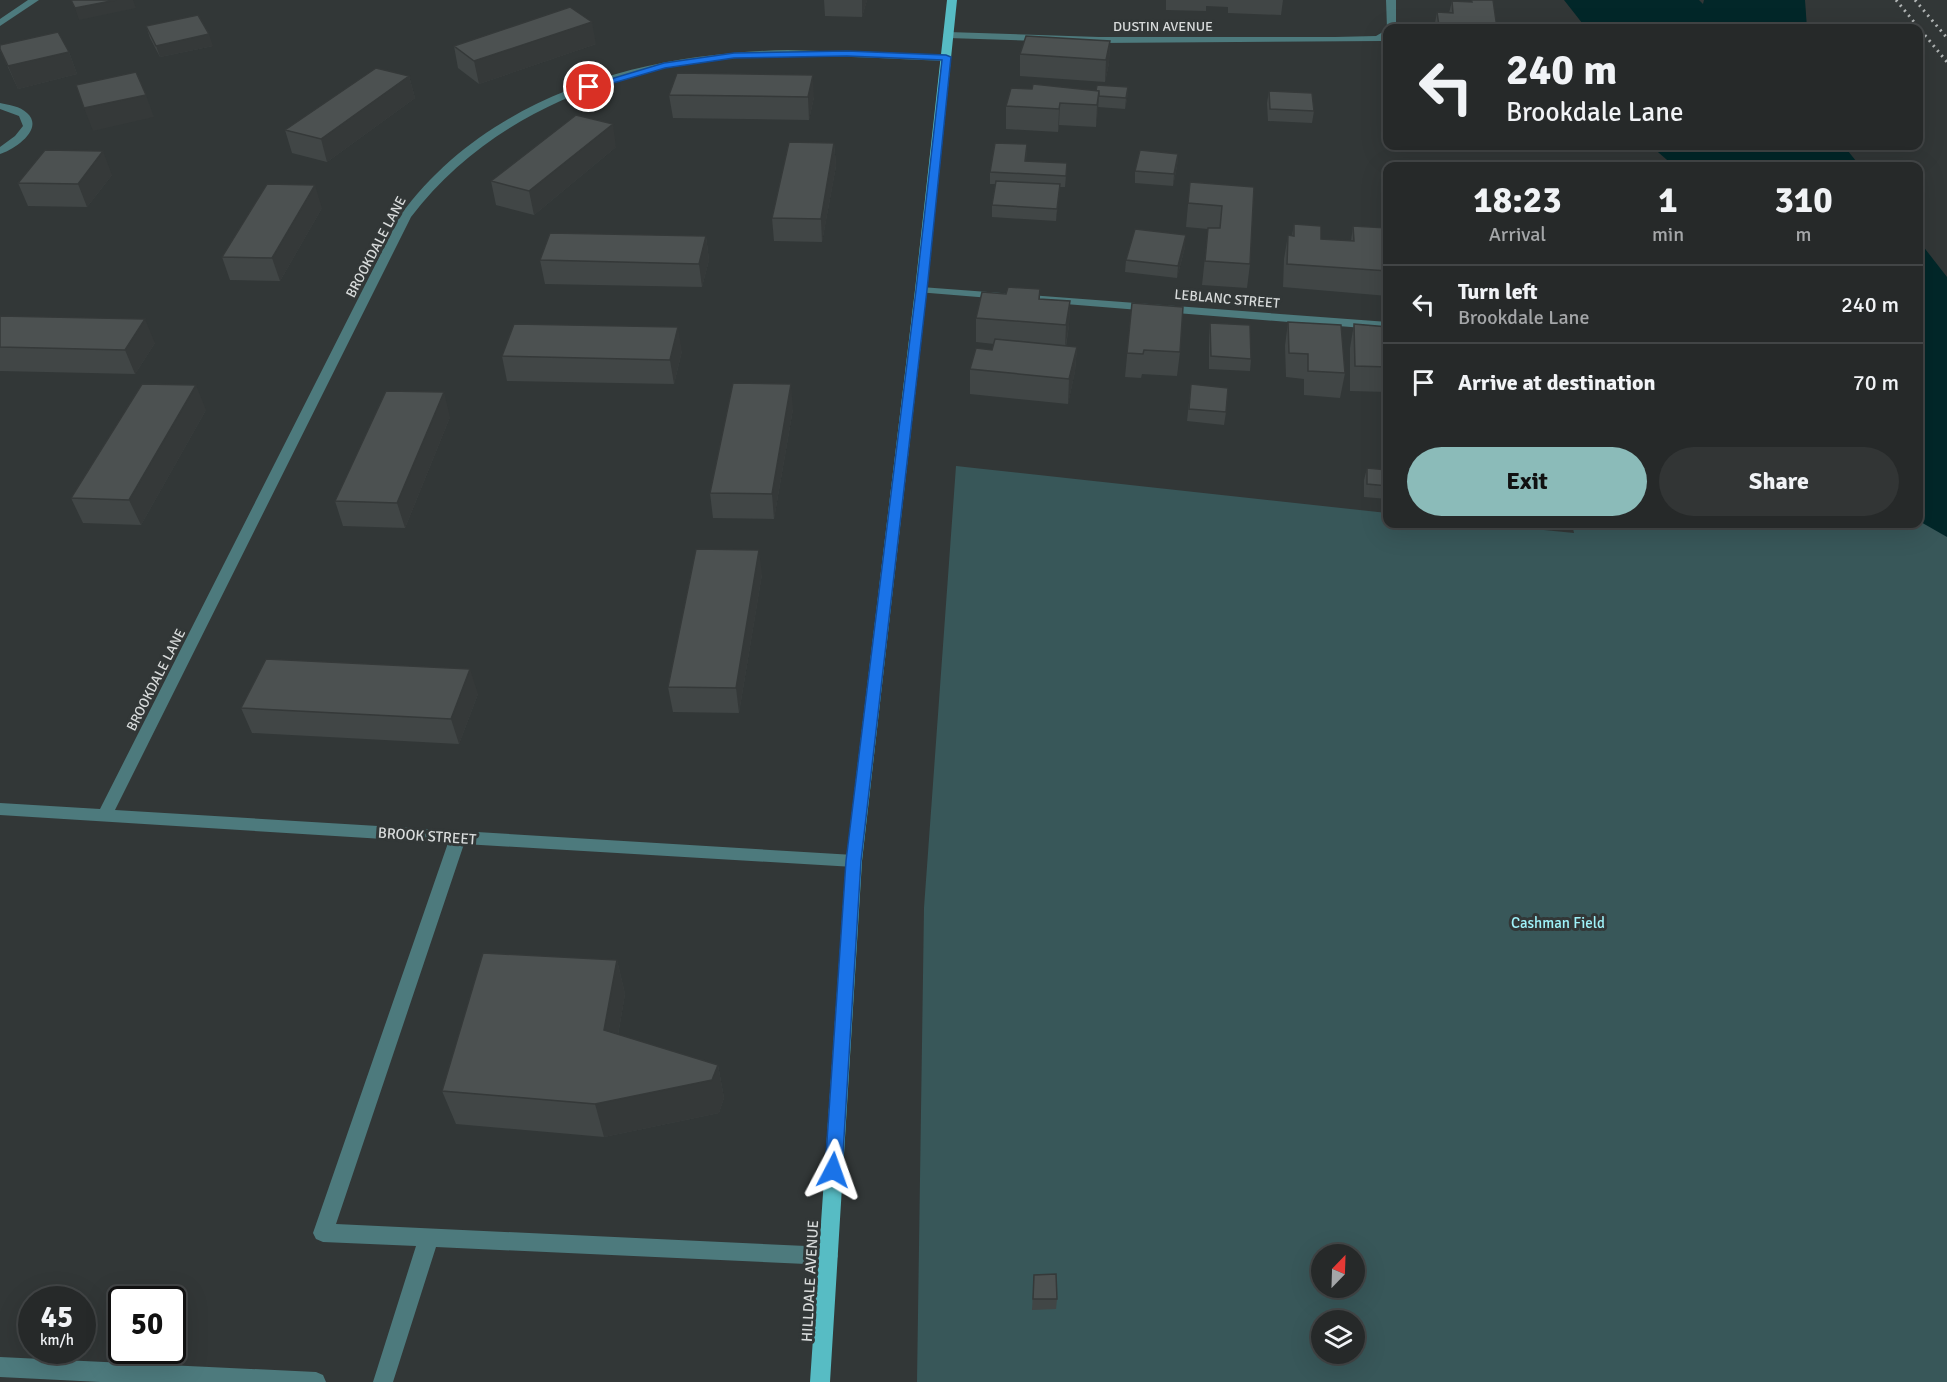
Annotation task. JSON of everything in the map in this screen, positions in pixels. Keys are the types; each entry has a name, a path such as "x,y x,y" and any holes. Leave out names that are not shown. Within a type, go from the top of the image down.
{"main road":[{"name":"HILLDALE AVENUE","path":"820,1382 854,861 921,290 952,0"}],"street":[{"path":"0,23 34,0"},
{"path":"1391,0 1392,24"},
{"name":"DUSTIN AVENUE","path":"948,35 1111,40 1378,39 1383,36"},
{"name":"BROOKDALE LANE","path":"104,816 406,216 437,177 459,157 510,121 537,106 606,81 664,66 699,59 768,54 946,57"},
{"path":"0,106 22,112 28,118 29,126 25,134 15,143 0,151"},
{"name":"LEBLANC STREET","path":"921,290 1383,326"},
{"name":"BROOK STREET","path":"0,809 854,861"},
{"path":"458,838 323,1233 828,1257"},
{"path":"383,1382 429,1238"},
{"path":"0,1367 315,1382"}],"green space":[{"name":"Cashman Field","path":"956,466 1383,513 1383,528 1524,528 1574,533 1573,528 1923,528 1923,494 1947,509 1947,1382 917,1382 924,908"}],"shaded area":[{"path":"1564,0 1699,0 1703,4 1704,0 1805,0 1807,24 1583,24"},
{"path":"1656,150 1847,150 1857,162 1669,162"},
{"path":"1923,246 1947,277 1947,537 1923,523"}],"building":[{"path":"71,0 116,0 75,8"},
{"path":"1471,0 1493,0 1496,24 1439,24 1437,12 1453,13 1452,1 1472,2"},
{"path":"570,7 592,22 474,61 454,46"},
{"path":"198,15 209,34 156,46 146,26"},
{"path":"58,32 69,52 8,66 0,45"},
{"path":"1026,36 1110,41 1106,60 1020,54"},
{"path":"376,68 409,76 321,139 285,130"},
{"path":"136,72 146,95 84,108 76,85"},
{"path":"677,73 813,75 808,97 669,95"},
{"path":"1033,84 1099,91 1097,105 1060,103 1059,109 1006,106 1011,88 1032,89"},
{"path":"1097,85 1128,87 1126,98 1099,96 1099,91 1096,91"},
{"path":"1269,91 1312,93 1314,111 1270,109"},
{"path":"576,115 613,124 529,191 491,181"},
{"path":"789,142 834,143 821,219 772,218"},
{"path":"995,143 1027,144 1025,161 1067,163 1066,176 990,172"},
{"path":"45,150 103,151 78,184 18,183"},
{"path":"1140,150 1178,154 1174,174 1135,171"},
{"path":"996,181 1060,184 1057,209 992,205"},
{"path":"1190,182 1254,187 1250,264 1205,261 1208,228 1220,228 1222,206 1188,203"},
{"path":"267,184 315,185 272,258 222,257"},
{"path":"1294,224 1321,226 1321,239 1354,241 1353,226 1383,228 1383,271 1287,264 1288,235 1294,236"},
{"path":"1135,229 1186,235 1178,266 1126,260"},
{"path":"550,233 706,236 699,264 540,260"},
{"path":"1008,287 1040,289 1039,299 1070,301 1066,325 976,318 982,292 1006,294"},
{"path":"1132,303 1183,307 1180,352 1144,350 1143,354 1127,353"},
{"path":"0,316 145,319 125,350 0,347"},
{"path":"1288,322 1341,325 1345,373 1308,371 1308,354 1289,353"},
{"path":"1210,323 1250,325 1251,359 1211,356"},
{"path":"514,324 678,327 670,360 502,356"},
{"path":"1354,324 1383,327 1383,367 1355,366"},
{"path":"995,339 1077,347 1069,379 970,369 976,348 992,350"},
{"path":"733,383 791,384 772,494 710,493"},
{"path":"142,384 196,385 129,500 71,498"},
{"path":"1191,384 1228,388 1226,412 1189,409"},
{"path":"386,391 444,392 397,503 335,501"},
{"path":"1367,468 1383,470 1383,486 1367,484"},
{"path":"696,549 759,550 736,688 668,687"},
{"path":"266,659 470,669 451,719 241,708"},
{"path":"483,953 617,960 604,1030 718,1065 712,1080 595,1104 442,1091"},
{"path":"1056,1274 1057,1299 1033,1299 1034,1275"}],"railway":[{"path":"1896,0 1916,24"},
{"path":"1915,0 1947,38"},
{"path":"1923,33 1947,62"}],"route":[{"path":"589,87 664,66 734,55 847,54 946,57 854,861 833,1170"}]}
